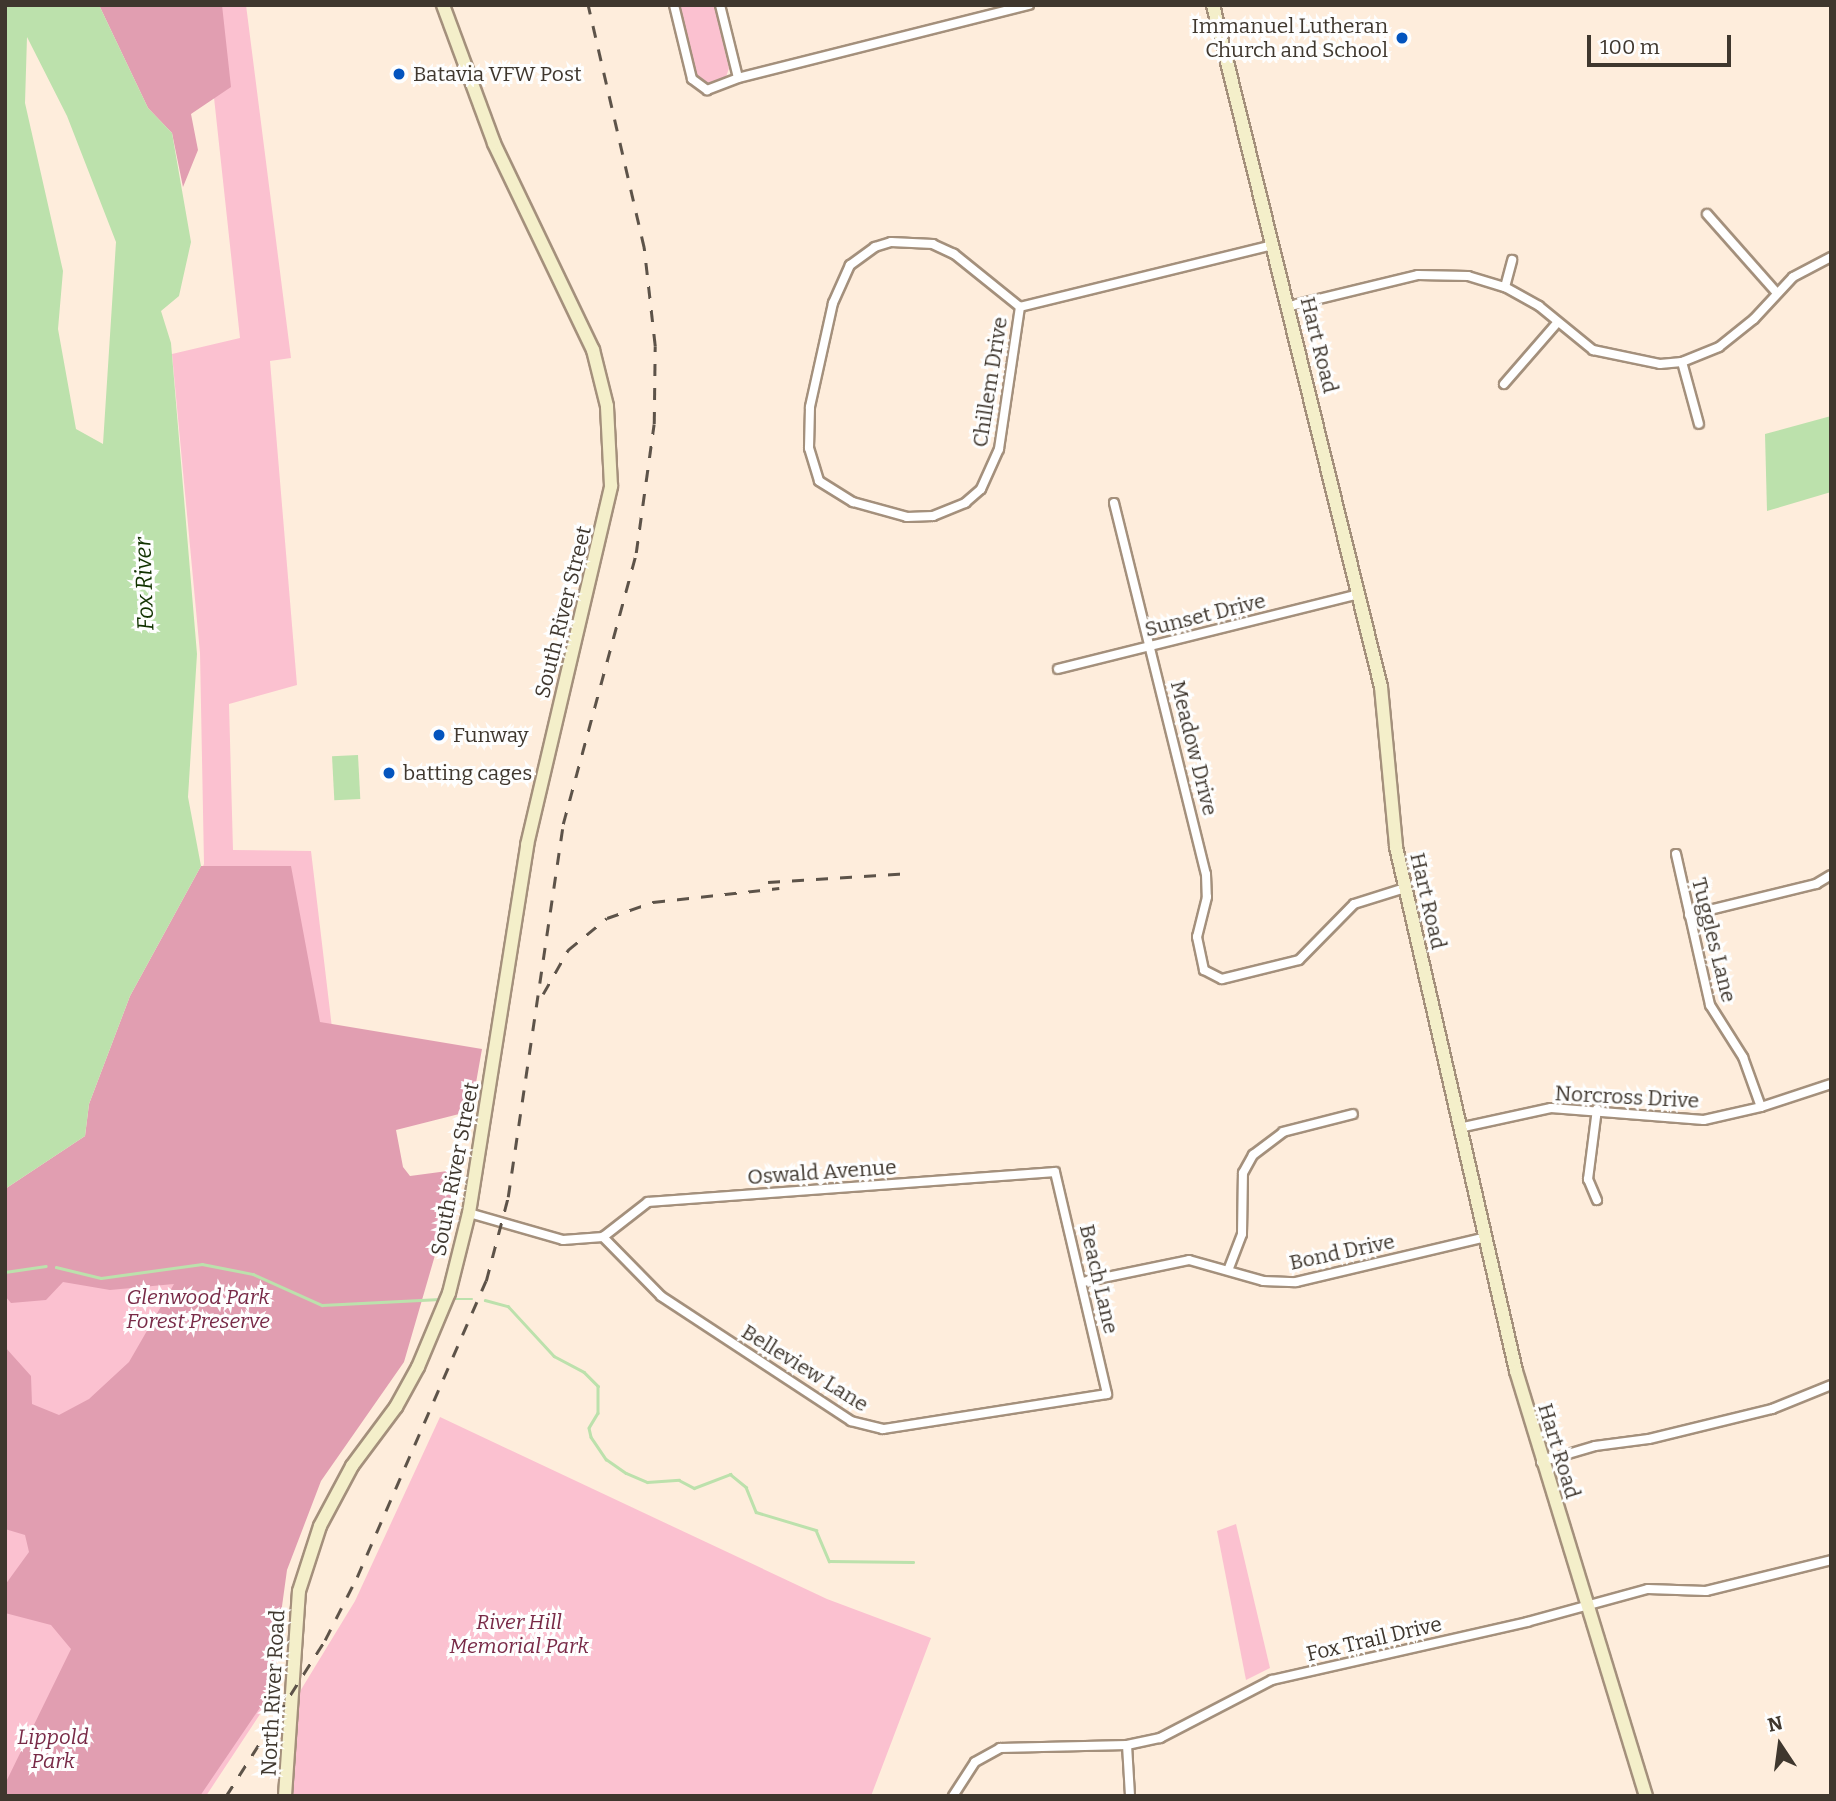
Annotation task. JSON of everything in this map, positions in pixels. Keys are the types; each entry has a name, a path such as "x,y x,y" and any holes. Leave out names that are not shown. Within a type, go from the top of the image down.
{"main road":[{"name":"South River Street","path":"396,1408 418,1367 449,1293 469,1213 519,891 554,721 607,515 612,457 607,406 593,350 494,144 443,5"},
{"name":"Hart Road","path":"1213,5 1290,306 1381,687 1391,813 1405,888 1459,1128 1541,1462 1646,1796"},
{"name":"North River Road","path":"285,1796 299,1591 320,1526 352,1466 396,1408"}],"street":[{"path":"674,5 694,83 707,90 738,78 990,10 1029,5"},
{"path":"720,5 738,78"},
{"path":"1707,215 1776,292"},
{"name":"Chillem Drive","path":"891,242 933,244 954,254 1020,307 999,449 981,489 946,512 907,517 853,502 819,481 809,448 810,407 833,303 850,265 891,242"},
{"name":"Chillem Drive","path":"1020,307 1273,245"},
{"path":"1290,306 1418,275 1468,276 1504,287 1593,351 1637,363 1682,362 1737,335 1793,277 1831,257"},
{"path":"1504,287 1512,260"},
{"path":"1504,384 1557,323"},
{"path":"1682,362 1699,424"},
{"name":"Meadow Drive","path":"1114,503 1208,886 1199,923 1199,954 1204,970 1212,977 1234,977 1299,960 1354,904 1405,888"},
{"name":"Sunset Drive","path":"1059,669 1359,594"},
{"name":"Tuggles Lane","path":"1676,854 1710,1005 1743,1057 1761,1107"},
{"path":"1689,915 1816,884 1831,875"},
{"name":"Norcross Drive","path":"1459,1128 1550,1108 1597,1109 1676,1121 1704,1120 1761,1107 1831,1084"},
{"path":"1597,1109 1588,1179 1598,1200"},
{"path":"1229,1268 1242,1234 1243,1173 1253,1154 1283,1132 1353,1114"},
{"name":"Oswald Avenue","path":"603,1237 648,1202 1055,1172"},
{"name":"Beach Lane","path":"1055,1172 1083,1282 1107,1394"},
{"path":"469,1213 563,1240 603,1237"},
{"name":"Belleview Lane","path":"603,1237 661,1296 866,1427 883,1429 1107,1394"},
{"name":"Bond Drive","path":"1083,1282 1189,1260 1229,1268 1264,1281 1296,1282 1487,1237"},
{"path":"1541,1462 1595,1446 1649,1439 1772,1409 1831,1385"},
{"name":"Fox Trail Drive","path":"953,1796 975,1762 1000,1748 1127,1745 1190,1725 1272,1680 1527,1622 1587,1602 1647,1589 1706,1591 1831,1560"},
{"path":"1127,1745 1130,1796"}],"green space":[{"path":"99,5 222,5 231,87 191,114 198,150 183,187 172,133 148,108"},
{"name":"Glenwood Park Forest Preserve","path":"204,5 246,5 291,358 270,361 297,685 229,704 233,850 311,851 332,1028 319,1479 285,1569 274,1693 206,1796 115,1796 5,1407 5,1202 88,1137 204,864 200,653 172,354 240,338"},
{"path":"680,5 714,5 729,68 725,80 705,84 697,79"},
{"name":"Glenwood Park Forest Preserve","path":"201,866 291,866 320,1022 482,1049 471,1111 396,1130 403,1167 410,1176 455,1170 458,1176 404,1362 321,1481 287,1570 270,1693 200,1796 5,1796 5,1784 71,1649 51,1625 5,1613 5,1585 29,1552 25,1535 5,1529 5,1347 31,1376 32,1404 59,1415 89,1399 129,1362 174,1284 110,1290 63,1282 46,1300 11,1303 5,1296 5,1189 85,1136 89,1104 130,996"},
{"name":"Lippold Park","path":"20,1406 111,1796 5,1796 5,1409"},
{"name":"River Hill Memorial Park","path":"440,1417 827,1599 931,1638 871,1796 292,1796 299,1693 355,1601"},
{"path":"1236,1524 1270,1668 1246,1680 1217,1531"}],"water":[{"name":"Fox River","path":"5,5 99,5 148,108 172,133 191,242 179,296 161,311 171,343 197,654 188,797 201,866 130,996 89,1104 85,1136 5,1189","holes":["27,37 67,116 116,242 103,444 76,429 58,329 63,271 25,103"]},
{"path":"1831,416 1831,492 1767,511 1765,434"},
{"path":"358,755 360,799 334,800 332,756"}],"waterway":[{"path":"56,1267 101,1278 202,1264 253,1274 322,1305 440,1299"},
{"path":"5,1272 46,1266"},
{"path":"450,1299 472,1299"},
{"path":"485,1300 508,1306 554,1356 584,1372 598,1386 598,1413 589,1428 591,1437 606,1459 626,1473 647,1482 679,1480 694,1488 730,1474 746,1487 756,1512 816,1530 829,1561 913,1562"}],"railway":[{"path":"226,1796 325,1640 357,1577 486,1281 508,1197 563,824 636,553 654,424 655,346 644,248 588,5"},
{"path":"768,882 911,873"},
{"path":"543,994 568,950 607,918 653,902 779,888"}],"place":[{"name":"Immanuel Lutheran Church and School","path":"1402,38"},
{"name":"Batavia VFW Post","path":"399,74"},
{"name":"Funway","path":"439,735"},
{"name":"batting cages","path":"389,773"}]}
